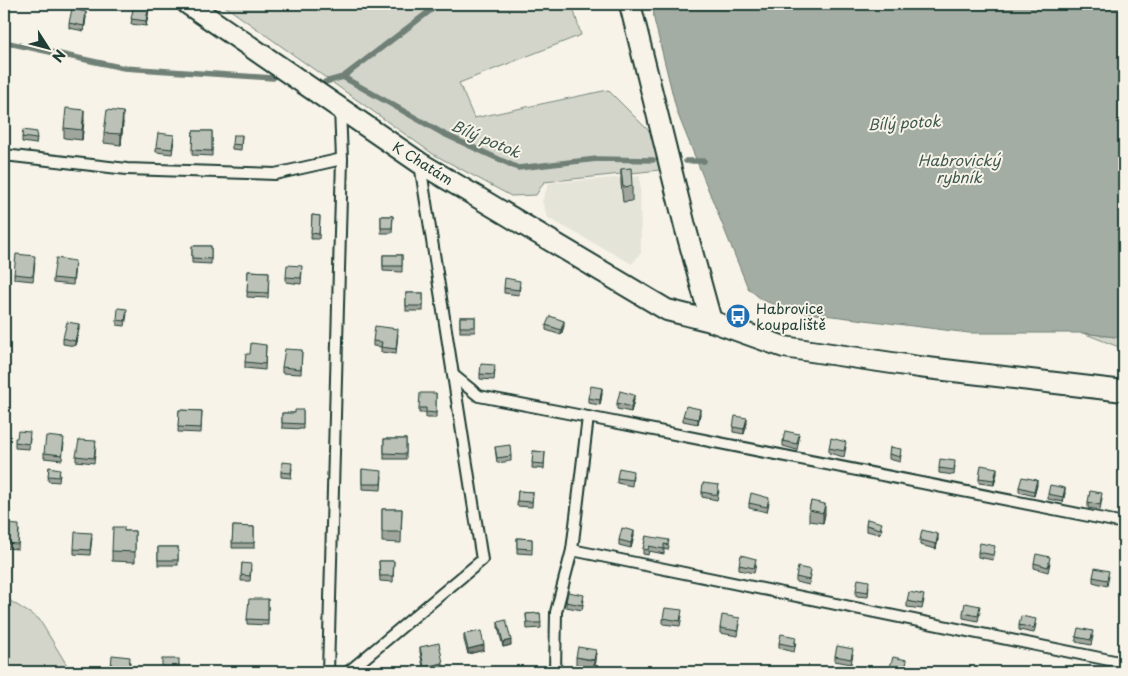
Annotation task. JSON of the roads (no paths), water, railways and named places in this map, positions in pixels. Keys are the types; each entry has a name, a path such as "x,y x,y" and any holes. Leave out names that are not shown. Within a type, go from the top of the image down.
{"street":[{"name":"K Chatám","path":"188,4 420,163 667,310 711,322 784,347 919,367 1124,390"},
{"path":"630,4 711,322"}],"lane":[{"path":"328,672 342,159 340,108"},
{"path":"4,155 127,169 275,174 342,159"},
{"path":"348,672 482,560 420,163"},
{"path":"453,375 479,396 1124,523"},
{"path":"555,672 556,612 572,550 588,417"},
{"path":"572,550 1124,663"}],"water":[{"name":"Habrovický rybník","path":"653,4 1124,4 1124,338 1083,333 969,333 792,311 762,300 748,288 677,112 654,19"}],"waterway":[{"path":"343,77 439,4"},
{"name":"Bílý potok","path":"4,42 124,68 273,78"},
{"name":"Bílý potok","path":"325,82 343,77 444,134 518,168 597,159 653,160"},
{"name":"Bílý potok","path":"686,161 704,161"}],"place":[{"name":"Habrovice koupaliště","path":"738,316"}]}
